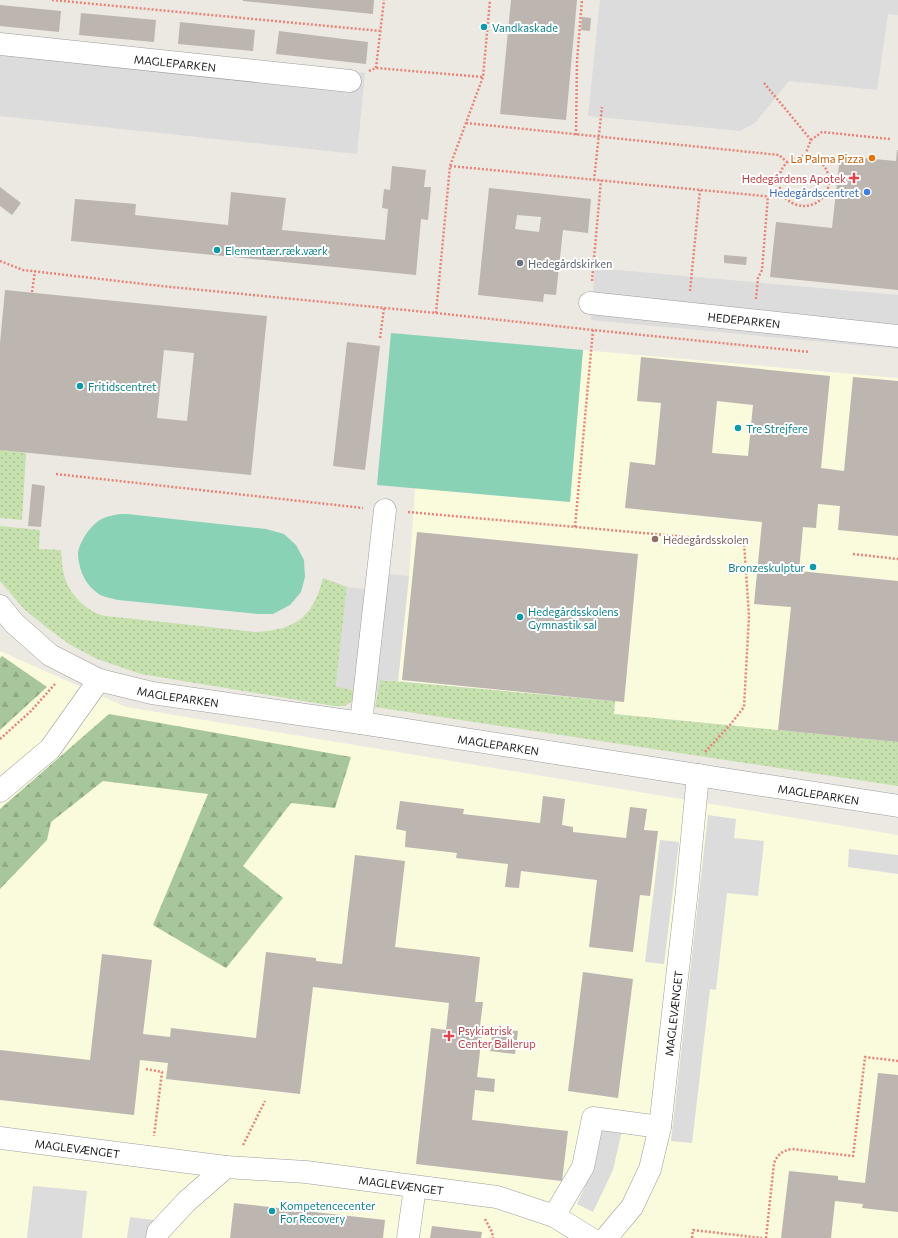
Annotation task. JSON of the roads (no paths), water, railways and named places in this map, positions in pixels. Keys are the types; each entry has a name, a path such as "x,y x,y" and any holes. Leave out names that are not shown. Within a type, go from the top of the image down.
{"street":[{"name":"MAGLEPARKEN","path":"0,44 350,80"},
{"name":"HEDEPARKEN","path":"590,303 898,336"},
{"path":"361,723 385,510"},
{"name":"MAGLEPARKEN","path":"0,606 14,623 50,655 99,680 152,692 898,806"},
{"path":"0,791 50,749 99,680"},
{"name":"MAGLEVÆNGET","path":"606,1238 632,1207 650,1169 660,1127 687,890 698,775"},
{"path":"554,1216 584,1167 593,1118 660,1127"},
{"name":"MAGLEVÆNGET","path":"0,1138 232,1168 306,1172 497,1197 554,1216 590,1238"},
{"path":"157,1238 158,1232 187,1201 232,1168"},
{"path":"408,1238 415,1187"}],"place":[{"name":"Vandkaskade","path":"484,27"},
{"name":"La Palma Pizza","path":"872,158"},
{"name":"Hedegårdens Apotek","path":"854,178"},
{"name":"Hedegårdscentret","path":"867,192"},
{"name":"Elementær.ræk.værk","path":"217,250"},
{"name":"Hedegårdskirken","path":"520,263"},
{"name":"Fritidscentret","path":"80,386"},
{"name":"Tre Strejfere","path":"738,428"},
{"name":"Hedegårdsskolen","path":"655,539"},
{"name":"Bronzeskulptur","path":"813,567"},
{"name":"Hedegårdsskolens Gymnastik sal","path":"520,617"},
{"name":"Psykiatrisk Center Ballerup","path":"449,1036"},
{"name":"Kompetencecenter For Recovery","path":"272,1211"}]}
